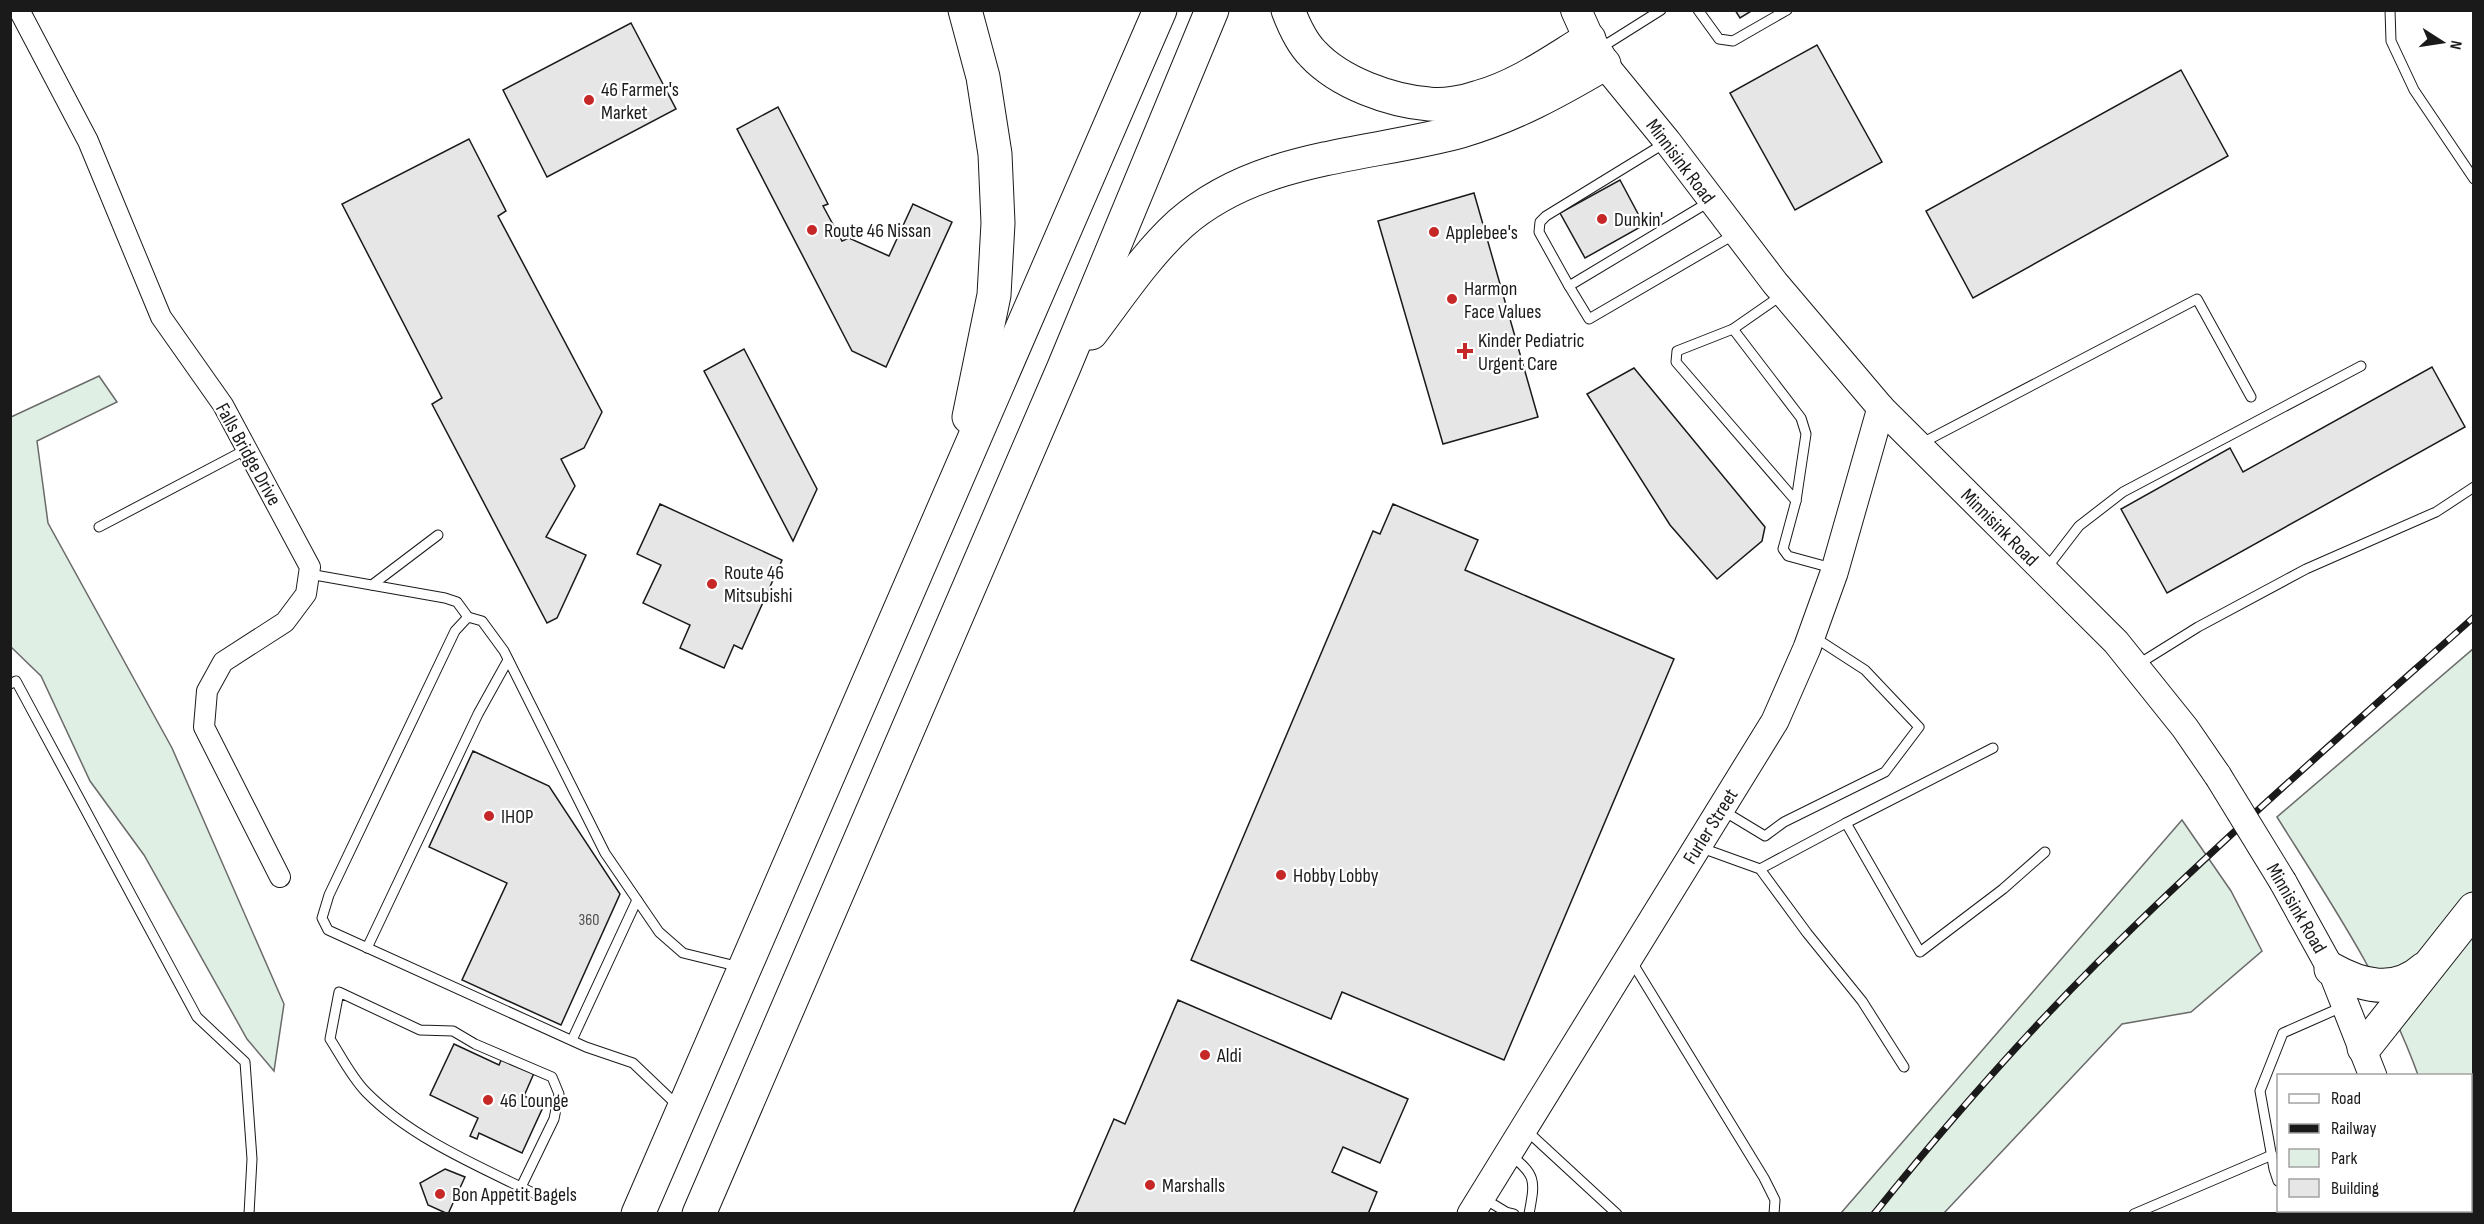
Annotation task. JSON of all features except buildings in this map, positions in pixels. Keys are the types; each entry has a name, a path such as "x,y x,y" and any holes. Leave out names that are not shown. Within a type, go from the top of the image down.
{"highway":[{"path":"956,481 994,295 998,223 994,143 983,77 965,10"},
{"path":"638,1214 1160,10"},
{"path":"699,1214 1064,367 1212,10"},
{"path":"1288,10 1298,34 1313,55 1336,73 1365,88 1408,101 1432,105 1479,98 1507,87 1591,41"},
{"path":"1064,367 1139,270 1174,231 1190,217 1238,186 1278,170 1491,122 1551,95 1591,41"},
{"path":"2331,969 2363,984 2394,985 2407,981 2422,971 2437,955 2474,909"},
{"path":"2368,1062 2437,955"}],"street":[{"name":"Falls Bridge Drive","path":"19,10 88,141 161,318 223,405 310,567 309,574"},
{"name":"Minnisink Road","path":"1591,41 1784,294 1881,408 2116,642 2185,728 2218,776 2283,882 2331,969 2368,1062"},
{"name":"Furler Street","path":"1476,1205 1775,721 1812,636 1835,569 1881,408"},
{"path":"280,877 204,727 207,691 223,662 285,622 306,594 309,574"}],"lane":[{"path":"1591,41 1661,10"},
{"path":"1698,10 1719,39 1733,41 1787,10"},
{"path":"2390,10 2391,42 2414,90 2474,179"},
{"path":"1667,141 1546,216 1540,222 1539,232 1589,319 1736,233"},
{"path":"1569,286 1711,201"},
{"path":"1784,294 1733,330 1677,351 1677,362 1796,501"},
{"path":"1918,445 2197,298 2251,397"},
{"path":"1733,330 1801,418 1806,434 1796,501 1783,549 1788,556 1835,569"},
{"path":"2045,571 2079,526 2123,492 2361,366"},
{"path":"99,527 247,448"},
{"path":"2136,665 2198,627 2306,569 2436,512 2474,487"},
{"path":"372,585 438,536"},
{"path":"309,574 446,598 457,602 468,617 482,621 508,660 605,853 659,932 683,953 745,968"},
{"path":"468,617 455,632 329,895 322,918 328,930 572,1040 633,1063 683,1111"},
{"path":"1721,809 1765,836 1784,822 1885,772 1919,727 1865,670 1812,636"},
{"path":"367,948 478,714 508,660"},
{"path":"10,684 16,681 197,1017 244,1062 252,1159 249,1214"},
{"path":"1760,869 1993,748"},
{"path":"1846,823 1920,952 2003,889 2045,852"},
{"path":"1698,846 1760,869 1807,933 1862,1001 1904,1067"},
{"path":"572,1040 637,900"},
{"path":"1629,957 1764,1178 1776,1200 1774,1214"},
{"path":"521,1187 554,1119 559,1094 552,1077 475,1044 453,1031 420,1030 339,992 330,1039 365,1092 419,1135 521,1187 539,1196"},
{"path":"2277,1177 2260,1091 2283,1033 2347,1005"},
{"path":"1524,1128 1617,1214"},
{"path":"1508,1153 1528,1169 1534,1190 1529,1214"},
{"path":"2134,1214 2272,1155"},
{"path":"1476,1205 1514,1214"}],"green space":[{"path":"99,376 117,402 37,441 48,523 172,748 284,1004 274,1071 247,1039 144,855 90,781 41,676 11,647 11,417"},
{"path":"2473,649 2474,1137 2472,1142 2472,1074 2418,1074 2405,1041 2373,975 2277,817"},
{"path":"2182,820 2231,891 2262,951 2191,1012 2122,1024 1944,1213 1841,1213"}],"railway":[{"path":"1874,1214 1927,1149 2039,1023 2142,918 2235,831 2474,617"}],"place":[{"name":"46 Farmer's Market","path":"589,100"},
{"name":"Dunkin'","path":"1602,219"},
{"name":"Route 46 Nissan","path":"812,230"},
{"name":"Applebee's","path":"1434,232"},
{"name":"Harmon Face Values","path":"1452,299"},
{"name":"Kinder Pediatric Urgent Care","path":"1465,351"},
{"name":"Route 46 Mitsubishi","path":"712,584"},
{"name":"IHOP","path":"489,816"},
{"name":"Hobby Lobby","path":"1281,875"},
{"name":"Aldi","path":"1205,1055"},
{"name":"46 Lounge","path":"488,1100"},
{"name":"Marshalls","path":"1150,1185"},
{"name":"Bon Appetit Bagels","path":"440,1194"}]}
